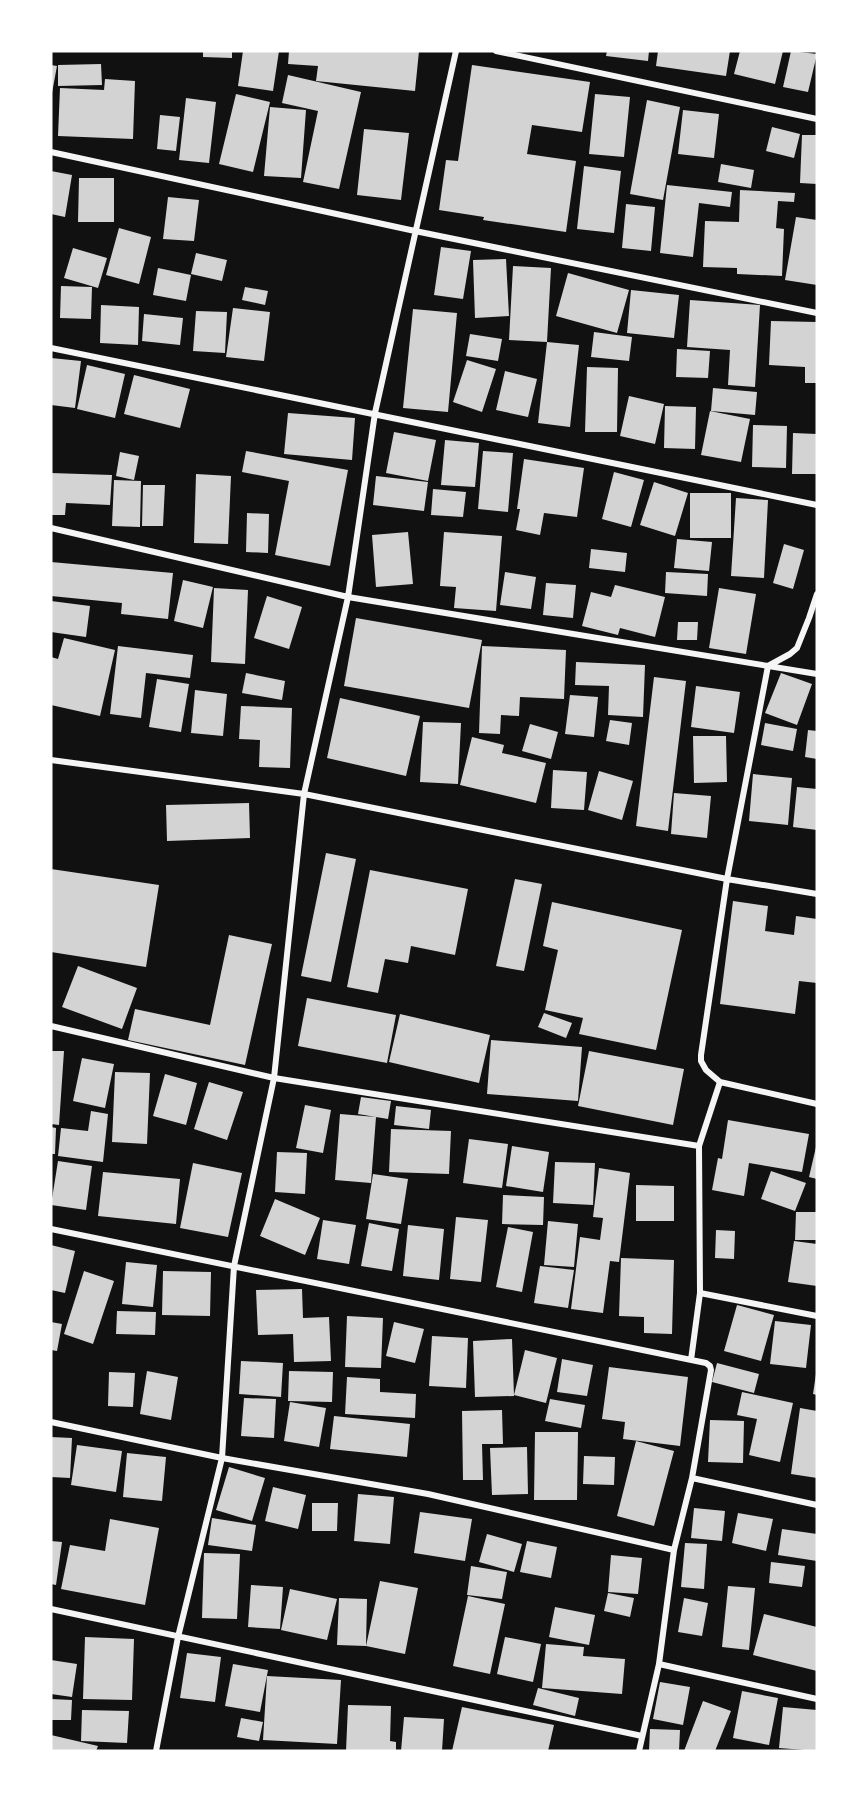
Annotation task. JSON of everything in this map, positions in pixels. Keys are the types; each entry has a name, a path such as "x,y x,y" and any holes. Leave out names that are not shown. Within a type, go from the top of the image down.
{"street":[{"path":"156,1751 178,1636 222,1458 234,1266 274,1078 304,794 348,597 375,413 456,51"},
{"path":"496,51 817,119"},
{"path":"51,152 415,231 817,313"},
{"path":"51,348 817,505"},
{"path":"51,528 348,597 817,674"},
{"path":"768,666 797,648 817,594"},
{"path":"768,666 727,879 701,1061 706,1070 720,1082 817,1104"},
{"path":"51,760 304,794 727,879 817,894"},
{"path":"51,1026 274,1078 699,1146"},
{"path":"691,1360 700,1293 699,1146 720,1082"},
{"path":"51,1229 706,1363 710,1366 692,1478 675,1550 659,1664 639,1751"},
{"path":"700,1293 817,1316"},
{"path":"51,1422 222,1458 428,1494 675,1550"},
{"path":"692,1478 817,1505"},
{"path":"51,1609 642,1736"},
{"path":"659,1664 817,1699"}],"building":[{"path":"203,51 232,51 232,58 203,57"},
{"path":"243,51 279,51 273,91 238,86"},
{"path":"289,51 419,51 415,91 316,81 318,66 288,64"},
{"path":"607,51 649,51 648,61 606,56"},
{"path":"658,51 730,51 726,76 656,66"},
{"path":"740,51 783,51 775,84 734,74"},
{"path":"791,51 817,54 808,92 783,87"},
{"path":"101,64 102,85 58,86 58,65"},
{"path":"51,65 57,66 52,93 51,93"},
{"path":"472,65 590,82 582,132 532,125 527,154 576,161 566,232 483,220 484,217 439,210 446,160 458,161"},
{"path":"288,75 361,92 339,189 303,182 318,111 282,103"},
{"path":"105,79 135,81 133,139 58,136 60,88 104,90"},
{"path":"236,94 270,102 253,172 219,164"},
{"path":"595,94 630,97 624,157 589,154"},
{"path":"186,98 216,102 209,163 179,160"},
{"path":"647,100 680,107 663,200 630,194"},
{"path":"270,107 306,110 301,178 264,176"},
{"path":"683,110 719,114 714,158 678,154"},
{"path":"160,115 180,117 176,151 157,149"},
{"path":"772,127 800,134 794,158 766,151"},
{"path":"364,129 409,133 401,200 357,195"},
{"path":"802,135 817,135 817,184 800,183"},
{"path":"721,164 754,170 751,188 718,182"},
{"path":"584,166 621,171 614,233 577,229"},
{"path":"51,171 72,175 65,217 51,214"},
{"path":"79,178 114,178 114,222 78,222"},
{"path":"667,185 732,192 730,207 699,203 693,257 660,253"},
{"path":"740,190 795,193 794,202 778,201 776,228 784,229 782,276 737,274 737,268 703,267 705,221 739,222"},
{"path":"168,197 199,200 194,241 163,239"},
{"path":"626,204 655,207 651,251 622,248"},
{"path":"796,217 817,220 817,285 785,280"},
{"path":"119,228 151,237 139,284 106,275"},
{"path":"441,247 471,251 463,299 434,295"},
{"path":"73,248 107,258 98,288 64,278"},
{"path":"196,253 227,260 222,281 191,274"},
{"path":"506,259 509,316 475,318 473,260"},
{"path":"513,266 551,268 547,342 509,340"},
{"path":"158,268 191,275 186,301 153,295"},
{"path":"568,273 629,290 617,333 556,316"},
{"path":"61,286 92,287 91,319 60,318"},
{"path":"245,287 268,291 265,305 242,300"},
{"path":"631,290 679,295 674,338 627,333"},
{"path":"690,300 760,305 755,387 728,385 730,350 687,347"},
{"path":"101,305 139,307 138,345 100,343"},
{"path":"233,308 270,312 264,361 226,357"},
{"path":"413,309 457,313 448,412 403,408"},
{"path":"196,311 227,312 225,353 193,351"},
{"path":"144,314 183,318 180,345 142,341"},
{"path":"771,321 817,322 817,383 805,383 805,367 769,365"},
{"path":"594,332 632,337 629,361 591,357"},
{"path":"470,334 502,339 498,361 466,356"},
{"path":"547,342 579,345 570,427 538,423"},
{"path":"677,349 710,351 708,378 676,377"},
{"path":"51,358 81,361 75,408 51,405"},
{"path":"467,360 496,369 482,412 453,402"},
{"path":"87,365 125,374 115,418 77,409"},
{"path":"587,367 618,368 617,432 585,432"},
{"path":"505,371 537,379 528,417 496,410"},
{"path":"134,375 190,389 180,428 124,414"},
{"path":"713,388 757,392 755,415 711,411"},
{"path":"629,396 664,404 655,444 620,436"},
{"path":"665,406 696,407 695,449 664,448"},
{"path":"710,411 750,419 741,462 701,455"},
{"path":"288,413 355,418 352,460 284,454"},
{"path":"753,425 787,426 786,468 752,467"},
{"path":"394,432 436,440 428,481 386,473"},
{"path":"793,433 817,434 817,474 792,474"},
{"path":"445,440 479,443 475,487 441,485"},
{"path":"246,451 348,470 330,566 275,555 289,481 242,472"},
{"path":"483,451 513,453 508,512 478,509"},
{"path":"120,452 139,456 134,480 116,476"},
{"path":"524,459 584,468 577,517 544,513 540,535 516,530"},
{"path":"614,472 644,480 631,527 602,519"},
{"path":"51,473 112,475 110,505 66,503 65,515 51,515"},
{"path":"196,474 231,476 228,544 194,543"},
{"path":"376,476 428,482 424,511 373,505"},
{"path":"114,480 141,481 140,527 112,526"},
{"path":"654,482 688,493 675,536 640,525"},
{"path":"143,485 165,485 163,526 142,526"},
{"path":"433,489 466,492 463,517 431,515"},
{"path":"690,493 731,493 731,538 690,538"},
{"path":"736,498 768,500 764,578 731,576"},
{"path":"247,513 269,514 268,553 246,552"},
{"path":"408,532 413,584 376,587 372,535"},
{"path":"444,532 502,536 496,611 454,608 456,587 440,586"},
{"path":"677,539 712,542 709,571 674,568"},
{"path":"784,544 804,550 793,589 773,583"},
{"path":"591,549 627,553 625,572 589,568"},
{"path":"51,562 173,573 168,619 121,614 122,603 51,596"},
{"path":"505,572 536,577 531,609 500,605"},
{"path":"666,572 708,574 707,596 665,593"},
{"path":"183,580 213,587 203,628 174,621"},
{"path":"546,583 576,585 573,618 543,615"},
{"path":"615,585 665,597 655,637 620,628 618,635 582,626 591,592 611,597"},
{"path":"214,588 248,590 245,664 211,662"},
{"path":"719,588 756,594 746,654 709,648"},
{"path":"267,596 302,607 289,649 254,638"},
{"path":"51,601 90,606 86,637 51,632"},
{"path":"356,618 482,640 469,708 344,686"},
{"path":"678,622 698,622 697,640 677,640"},
{"path":"64,638 115,650 100,716 51,705 51,657 58,659"},
{"path":"118,646 193,655 190,678 146,673 141,718 110,714"},
{"path":"482,646 566,650 564,699 520,697 519,716 501,715 500,734 479,733"},
{"path":"576,662 645,665 643,717 608,715 609,686 575,685"},
{"path":"246,673 285,681 282,700 242,693"},
{"path":"781,673 812,684 797,725 765,713"},
{"path":"654,677 686,681 668,831 636,826"},
{"path":"157,679 189,684 181,732 149,727"},
{"path":"696,686 740,692 734,733 691,727"},
{"path":"195,690 227,694 223,736 191,733"},
{"path":"570,695 598,697 594,737 565,734"},
{"path":"340,698 420,716 406,776 327,758"},
{"path":"241,706 292,708 290,768 259,767 260,740 239,739"},
{"path":"610,720 632,723 629,745 606,741"},
{"path":"423,722 461,723 458,784 420,782"},
{"path":"765,723 797,729 793,751 761,745"},
{"path":"530,724 558,732 551,759 522,751"},
{"path":"808,730 817,731 817,759 805,757"},
{"path":"693,736 726,736 727,782 694,783"},
{"path":"472,737 504,745 502,753 546,763 536,803 460,785"},
{"path":"553,770 587,772 584,810 551,808"},
{"path":"599,771 633,781 622,820 588,810"},
{"path":"753,774 792,778 788,825 749,821"},
{"path":"797,787 817,789 817,830 793,827"},
{"path":"674,793 711,796 707,838 671,834"},
{"path":"249,803 250,838 167,841 166,805"},
{"path":"326,853 356,859 331,982 301,976"},
{"path":"51,869 159,885 146,967 51,952"},
{"path":"370,870 468,889 455,955 411,946 408,963 385,959 378,993 347,987"},
{"path":"515,879 542,884 524,971 496,966"},
{"path":"733,901 768,906 765,931 794,935 796,916 817,919 817,983 799,981 795,1014 720,1004"},
{"path":"552,902 682,930 656,1050 579,1034 583,1018 545,1010 558,950 543,946"},
{"path":"229,935 272,944 245,1065 128,1040 135,1009 210,1025"},
{"path":"78,966 137,988 122,1029 62,1007"},
{"path":"307,998 396,1015 387,1063 298,1046"},
{"path":"544,1013 572,1023 566,1038 538,1027"},
{"path":"400,1014 490,1035 479,1083 389,1062"},
{"path":"491,1040 582,1047 578,1101 487,1094"},
{"path":"51,1051 64,1051 59,1125 51,1124"},
{"path":"589,1051 684,1069 673,1125 578,1106"},
{"path":"82,1058 114,1064 105,1108 73,1101"},
{"path":"115,1072 150,1073 147,1144 112,1142"},
{"path":"165,1074 197,1083 186,1125 153,1116"},
{"path":"209,1082 243,1092 227,1140 194,1129"},
{"path":"361,1097 391,1101 388,1119 358,1114"},
{"path":"305,1105 331,1110 323,1153 296,1148"},
{"path":"396,1106 431,1110 429,1129 394,1125"},
{"path":"91,1111 108,1114 103,1162 58,1156 61,1128 88,1131"},
{"path":"340,1114 376,1117 371,1183 335,1180"},
{"path":"728,1120 809,1134 802,1172 749,1163 744,1196 712,1190 718,1158 722,1159"},
{"path":"51,1127 56,1128 55,1154 51,1154"},
{"path":"391,1129 451,1131 449,1174 389,1172"},
{"path":"469,1139 508,1144 502,1188 463,1183"},
{"path":"512,1146 549,1152 543,1192 506,1186"},
{"path":"817,1147 817,1179 809,1177"},
{"path":"277,1152 307,1153 305,1194 275,1192"},
{"path":"58,1161 92,1166 86,1210 51,1205"},
{"path":"555,1162 595,1163 593,1205 553,1203"},
{"path":"193,1163 242,1173 228,1237 180,1228"},
{"path":"599,1168 630,1173 619,1262 610,1261 603,1313 571,1309 580,1237 600,1240 603,1218 593,1217"},
{"path":"771,1171 806,1183 795,1211 761,1199"},
{"path":"103,1172 180,1179 176,1224 98,1216"},
{"path":"373,1174 408,1179 401,1224 366,1219"},
{"path":"636,1185 674,1186 674,1221 636,1221"},
{"path":"503,1195 544,1197 543,1225 502,1224"},
{"path":"275,1199 320,1218 305,1255 260,1236"},
{"path":"796,1212 817,1212 817,1240 795,1240"},
{"path":"456,1217 488,1220 481,1282 450,1279"},
{"path":"323,1220 356,1225 349,1264 317,1259"},
{"path":"548,1221 578,1224 574,1267 544,1265"},
{"path":"369,1223 399,1229 392,1271 361,1266"},
{"path":"408,1225 444,1229 439,1280 403,1276"},
{"path":"508,1227 533,1232 522,1292 496,1287"},
{"path":"716,1230 735,1231 734,1259 715,1258"},
{"path":"794,1241 817,1244 817,1286 788,1282"},
{"path":"51,1245 75,1251 65,1293 51,1290"},
{"path":"621,1258 674,1260 672,1334 644,1333 644,1317 619,1316"},
{"path":"126,1262 157,1265 153,1307 122,1304"},
{"path":"540,1266 574,1270 568,1308 534,1303"},
{"path":"84,1271 114,1281 93,1344 64,1334"},
{"path":"163,1271 211,1272 210,1316 162,1315"},
{"path":"302,1289 303,1318 329,1317 331,1361 294,1362 293,1334 258,1335 256,1290"},
{"path":"737,1305 774,1315 761,1361 724,1351"},
{"path":"117,1311 156,1312 155,1335 116,1334"},
{"path":"347,1316 383,1318 381,1368 345,1367"},
{"path":"775,1321 811,1325 806,1368 770,1364"},
{"path":"51,1322 62,1324 57,1351 51,1350"},
{"path":"394,1322 424,1329 415,1363 386,1356"},
{"path":"432,1336 468,1338 466,1388 429,1386"},
{"path":"512,1339 514,1396 475,1397 473,1341"},
{"path":"525,1350 557,1358 546,1403 514,1395"},
{"path":"562,1359 593,1365 587,1396 557,1392"},
{"path":"241,1361 283,1363 281,1397 239,1394"},
{"path":"717,1363 759,1374 754,1393 712,1382"},
{"path":"609,1367 688,1377 680,1446 623,1439 625,1422 602,1419"},
{"path":"147,1371 178,1377 171,1420 140,1414"},
{"path":"289,1371 333,1372 332,1402 288,1401"},
{"path":"109,1372 135,1373 133,1407 108,1406"},
{"path":"817,1374 817,1395 813,1394"},
{"path":"347,1377 380,1379 380,1392 416,1394 415,1418 345,1414"},
{"path":"742,1392 793,1403 780,1462 749,1455 757,1419 737,1415"},
{"path":"244,1398 276,1399 274,1438 241,1436"},
{"path":"550,1399 585,1405 581,1428 545,1421"},
{"path":"290,1402 326,1408 319,1447 284,1441"},
{"path":"800,1408 817,1411 817,1478 791,1474"},
{"path":"502,1410 503,1444 482,1444 483,1480 463,1480 462,1411"},
{"path":"334,1416 410,1424 407,1457 330,1449"},
{"path":"710,1420 744,1421 743,1463 708,1462"},
{"path":"535,1432 578,1432 577,1500 534,1500"},
{"path":"51,1437 72,1438 70,1478 51,1477"},
{"path":"636,1441 674,1451 654,1526 617,1516"},
{"path":"77,1445 122,1451 116,1492 71,1485"},
{"path":"527,1447 528,1494 492,1495 490,1448"},
{"path":"127,1453 166,1457 162,1501 123,1497"},
{"path":"584,1456 615,1457 614,1485 583,1484"},
{"path":"229,1467 265,1478 252,1521 216,1510"},
{"path":"273,1487 306,1495 298,1529 265,1521"},
{"path":"358,1494 394,1497 390,1544 354,1541"},
{"path":"312,1503 338,1503 337,1531 312,1531"},
{"path":"694,1508 725,1511 722,1541 691,1538"},
{"path":"420,1512 472,1519 465,1561 414,1553"},
{"path":"738,1513 773,1519 766,1551 732,1543"},
{"path":"212,1518 256,1525 252,1551 208,1545"},
{"path":"110,1519 159,1528 145,1605 61,1589 70,1545 105,1551"},
{"path":"782,1529 817,1534 817,1561 778,1555"},
{"path":"487,1534 522,1544 514,1572 479,1562"},
{"path":"51,1541 62,1542 56,1585 51,1584"},
{"path":"527,1541 557,1547 551,1578 520,1572"},
{"path":"685,1543 707,1544 704,1589 681,1587"},
{"path":"204,1553 240,1554 237,1619 202,1618"},
{"path":"611,1555 642,1558 638,1594 608,1592"},
{"path":"771,1562 805,1566 802,1587 769,1583"},
{"path":"471,1566 507,1572 502,1599 467,1595"},
{"path":"380,1581 418,1588 405,1654 366,1646"},
{"path":"251,1585 283,1587 280,1629 248,1627"},
{"path":"728,1586 755,1588 749,1650 722,1647"},
{"path":"290,1589 337,1599 327,1640 281,1630"},
{"path":"608,1593 634,1598 630,1617 604,1611"},
{"path":"468,1596 505,1604 490,1674 453,1666"},
{"path":"339,1598 367,1599 366,1646 337,1645"},
{"path":"684,1598 708,1603 702,1636 678,1632"},
{"path":"555,1607 595,1615 589,1645 549,1637"},
{"path":"764,1614 817,1627 817,1671 753,1655"},
{"path":"85,1637 134,1639 132,1700 83,1699"},
{"path":"505,1637 541,1644 533,1682 497,1674"},
{"path":"546,1644 584,1647 583,1656 625,1659 622,1694 542,1688"},
{"path":"187,1653 221,1657 215,1702 180,1698"},
{"path":"51,1660 77,1664 72,1697 51,1694"},
{"path":"233,1664 268,1670 260,1712 225,1706"},
{"path":"267,1676 341,1680 337,1744 263,1740"},
{"path":"660,1682 690,1687 683,1725 653,1719"},
{"path":"538,1688 579,1698 575,1716 533,1705"},
{"path":"742,1691 778,1698 769,1745 733,1738"},
{"path":"51,1699 72,1700 71,1720 51,1720"},
{"path":"703,1701 731,1711 715,1751 684,1751"},
{"path":"348,1705 391,1706 390,1741 396,1742 396,1751 346,1751"},
{"path":"462,1707 554,1725 548,1751 452,1751"},
{"path":"783,1707 817,1710 817,1751 779,1748"},
{"path":"82,1710 129,1711 127,1743 81,1741"},
{"path":"404,1717 444,1719 442,1751 401,1751"},
{"path":"241,1718 263,1722 259,1741 237,1737"},
{"path":"650,1729 680,1730 679,1751 649,1751"},
{"path":"51,1735 98,1746 96,1751 51,1751"}]}
